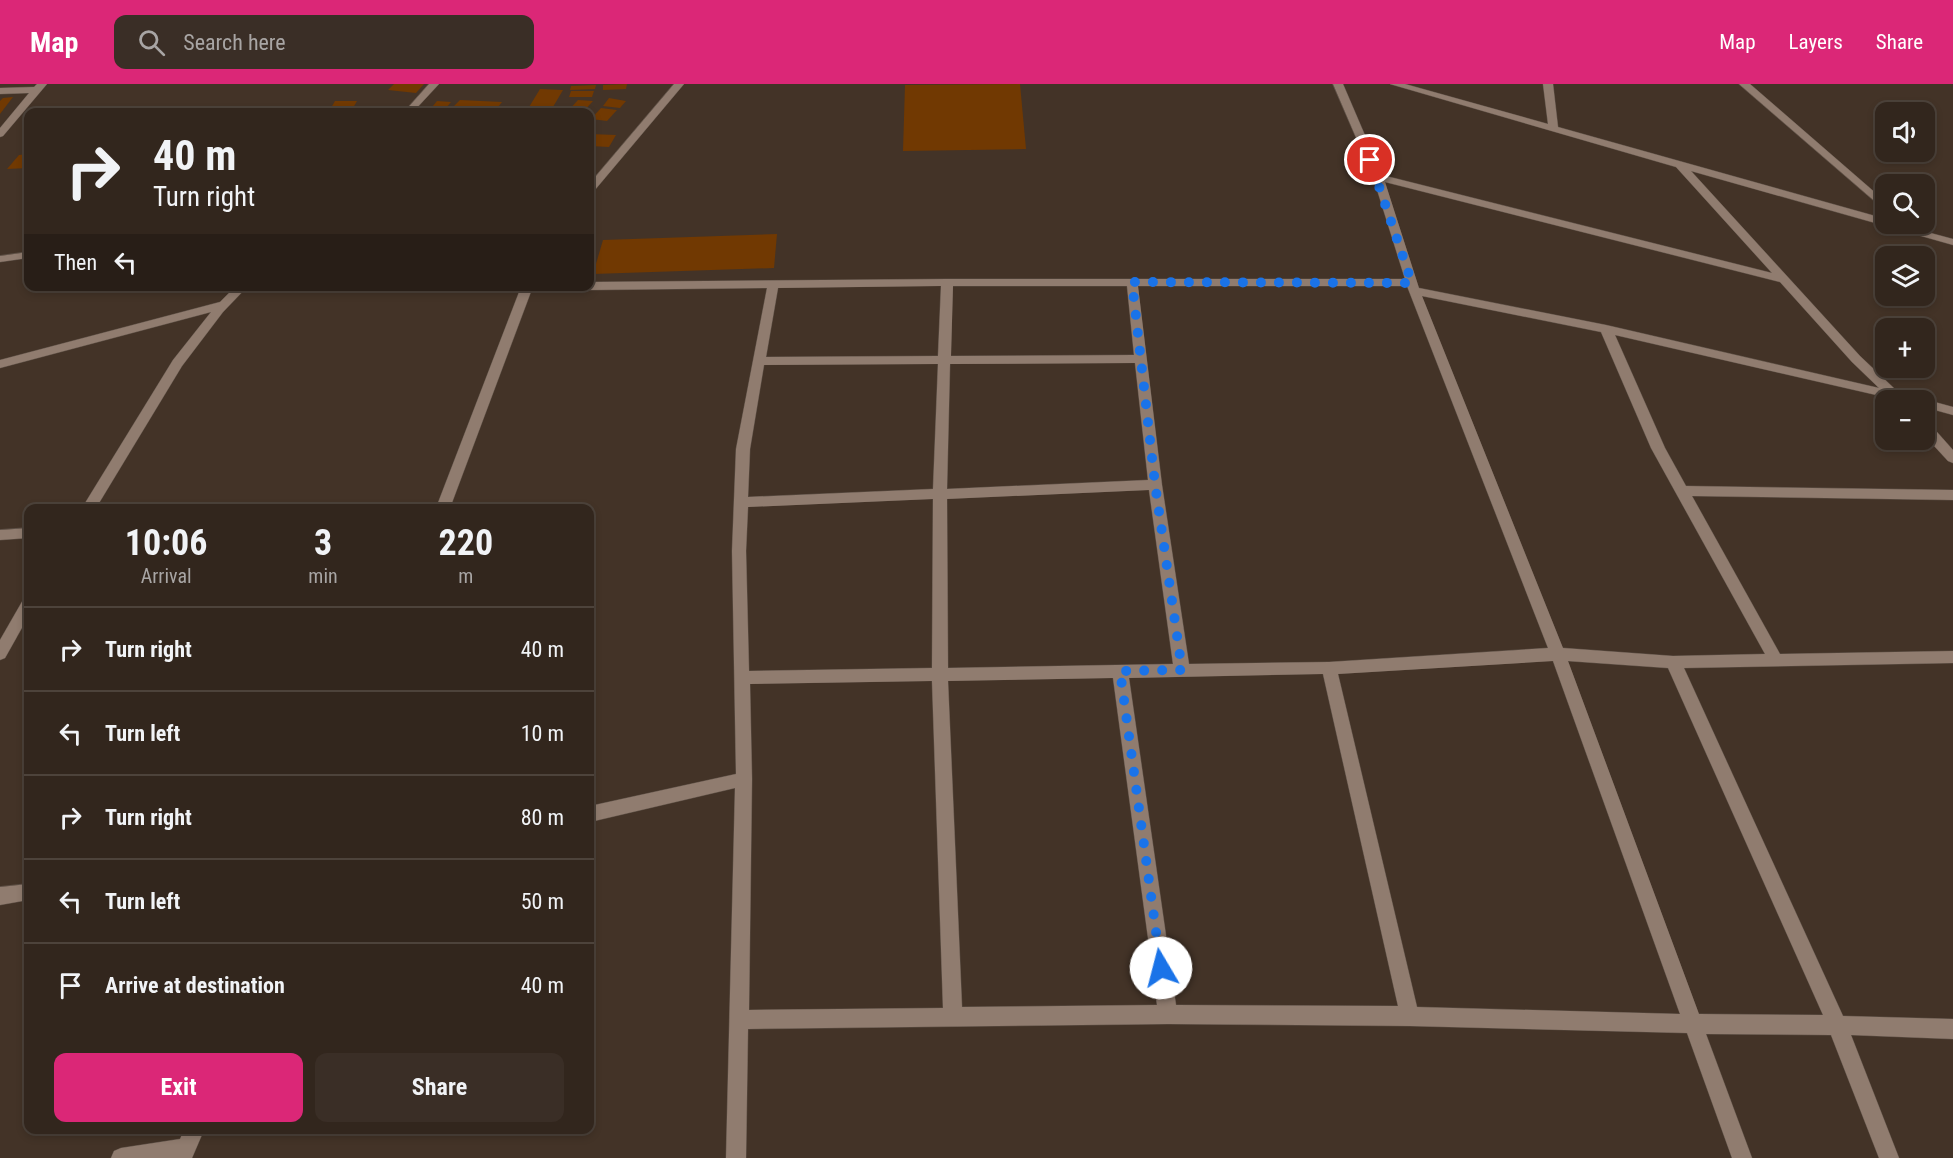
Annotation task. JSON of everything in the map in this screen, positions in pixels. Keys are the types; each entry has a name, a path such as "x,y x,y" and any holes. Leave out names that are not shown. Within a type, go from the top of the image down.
{"street":[{"path":"412,108 434,84"},
{"path":"594,184 679,84"},
{"path":"1338,84 1378,177 1413,287 1558,654 1695,1024 1742,1158"},
{"path":"1395,84 1875,220"},
{"path":"1548,84 1553,129"},
{"path":"1744,84 1875,198"},
{"path":"0,91 39,87"},
{"path":"0,134 39,87"},
{"path":"1680,165 1782,279 1888,390"},
{"path":"1378,177 1782,279"},
{"path":"1928,234 1953,242"},
{"path":"0,259 24,256"},
{"path":"947,282 940,494 940,674 953,1017"},
{"path":"1132,282 1155,484 1182,670"},
{"path":"594,286 1132,282 1413,287 1606,329 1875,393"},
{"path":"736,1158 744,779 739,551 743,449 773,284"},
{"path":"91,504 160,391 199,333 222,305 237,291"},
{"path":"445,504 525,291"},
{"path":"0,364 222,305"},
{"path":"1606,329 1641,413 1776,660"},
{"path":"759,361 1141,359"},
{"path":"1935,406 1953,411"},
{"path":"1935,438 1953,458"},
{"path":"741,502 1155,484"},
{"path":"1682,491 1953,495"},
{"path":"0,535 24,533"},
{"path":"0,654 24,611"},
{"path":"743,678 1329,668 1558,654 1673,662 1953,657"},
{"path":"1673,662 1837,1025 1889,1158"},
{"path":"1329,668 1410,1016"},
{"path":"1120,671 1168,1014"},
{"path":"594,813 744,779"},
{"path":"0,896 24,893"},
{"path":"739,1020 1168,1014 1410,1016 1953,1029"},
{"path":"120,1158 187,1145"}],"building":[{"path":"394,84 424,84 416,93 388,90"},
{"path":"627,84 626,89 603,90 603,85"},
{"path":"1020,84 1026,149 903,151 905,85"},
{"path":"596,85 595,89 570,90 571,86"},
{"path":"540,89 563,90 552,108 528,108"},
{"path":"571,91 594,91 592,97 569,97"},
{"path":"13,97 0,114 0,101 3,98"},
{"path":"609,98 626,101 620,108 603,106"},
{"path":"460,100 502,102 497,108 452,108"},
{"path":"578,100 593,101 587,108 571,108"},
{"path":"335,101 357,101 353,108 331,108"},
{"path":"437,101 451,102 446,108 431,108"},
{"path":"601,108 617,110 607,121 594,119 594,116"},
{"path":"594,134 616,135 609,147 594,146"},
{"path":"24,154 24,168 7,169 19,155"},
{"path":"777,234 774,268 594,274 603,240"}],"route":[{"path":"1161,968 1120,671 1182,670 1155,484 1132,282 1412,283 1378,177 1370,160"}]}
